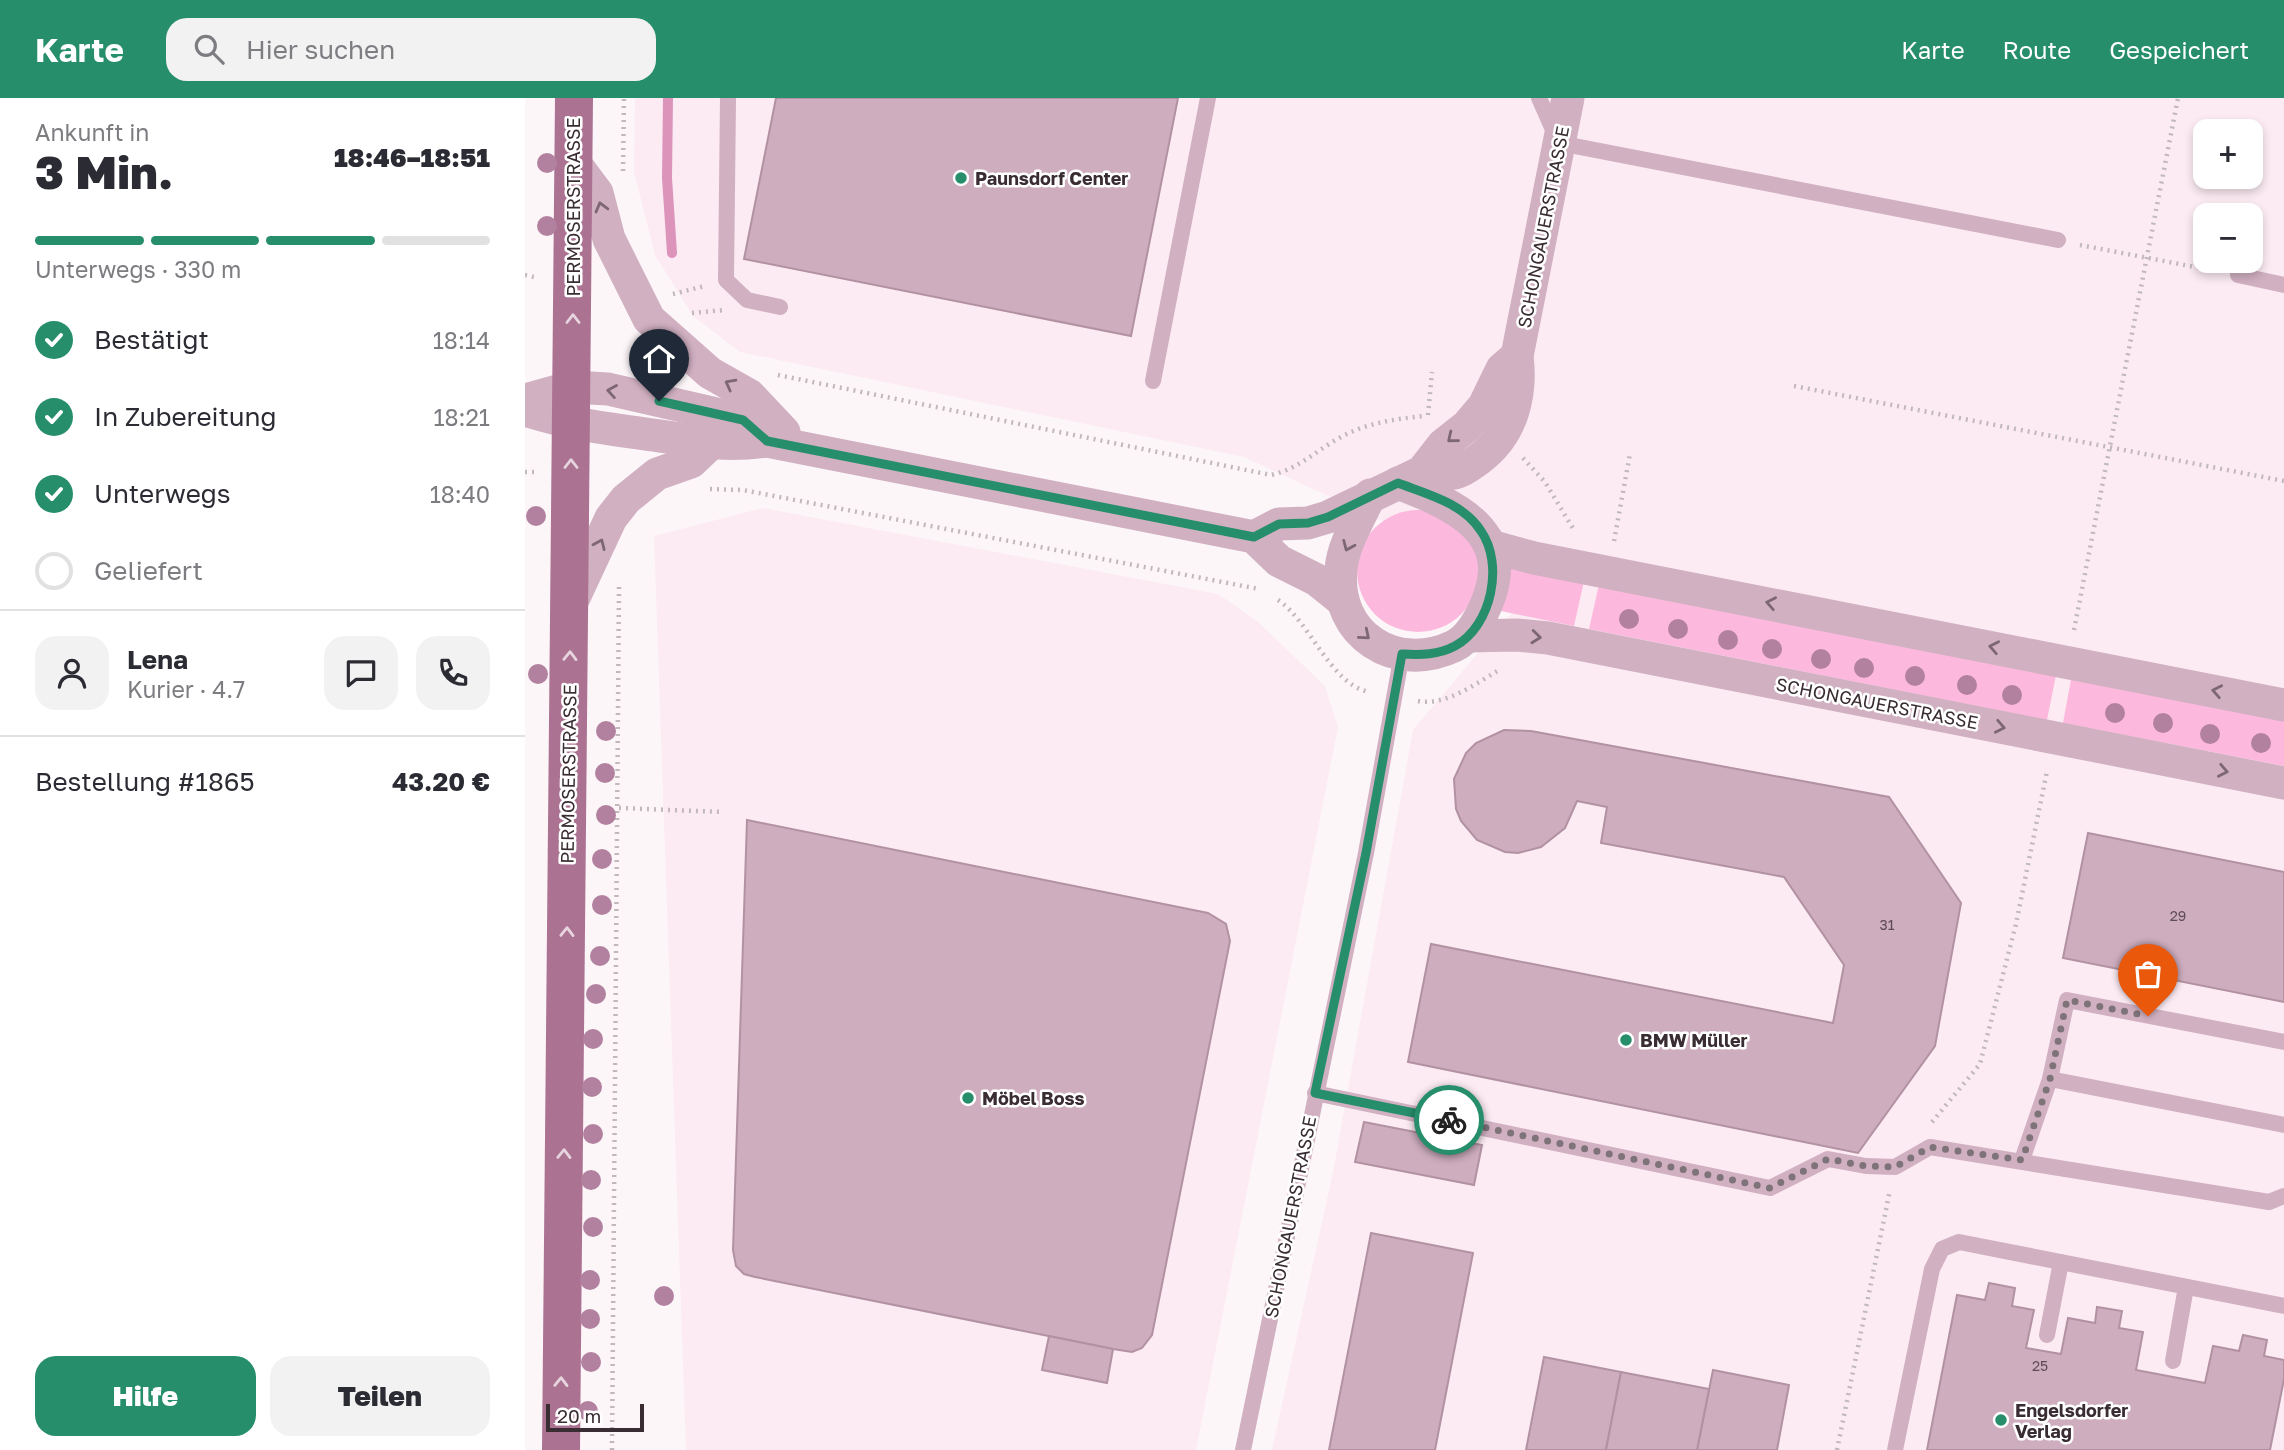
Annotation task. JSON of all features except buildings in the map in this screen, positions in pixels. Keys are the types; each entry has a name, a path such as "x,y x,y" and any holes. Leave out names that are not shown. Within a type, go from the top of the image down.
{"main road":[{"name":"PERMOSERSTRASSE","path":"561,1450 574,98"}],"street":[{"name":"SCHONGAUERSTRASSE","path":"1342,600 1317,580 1279,561 1254,537 1279,524 1308,523 1328,517 1397,483 1467,426 1484,406 1503,369 1517,356 1568,98"},
{"path":"573,161 597,193 609,239 649,319 710,373 749,395 782,444"},
{"path":"525,410 572,406 608,389 743,420 782,444"},
{"path":"525,400 572,406 711,443 738,446 782,444 1254,537"},
{"path":"570,606 611,518 626,499 657,474 691,462 711,443"},
{"path":"1397,483 1440,499 1467,515 1481,530 1490,546 1493,564 1489,599 1468,636"},
{"name":"SCHONGAUERSTRASSE","path":"1397,483 1343,557 1342,600 1348,620 1362,634 1378,645 1402,654 1436,653 1457,645 1468,636 1517,635 1548,638 2284,783"},
{"path":"1490,546 1534,558 2284,705"}],"lane":[{"path":"728,98 726,280 747,300 780,307"},
{"path":"1153,381 1208,98"},
{"path":"1539,98 1559,143 2058,240"},
{"path":"2238,275 2284,285"},
{"name":"SCHONGAUERSTRASSE","path":"1243,1450 1366,853 1402,654"},
{"path":"2022,1160 2050,1079 2067,1000 2284,1042"},
{"path":"2050,1079 2284,1125"},
{"path":"1315,1093 1770,1188 1828,1159 1866,1166 1895,1167 1930,1147 2269,1202 2284,1196"},
{"path":"1895,1450 1932,1269 1942,1249 1959,1242 2284,1306"},
{"path":"2047,1335 2061,1262"},
{"path":"2173,1361 2186,1287"}],"path":[{"path":"2074,630 2178,98"},
{"path":"2058,240 2238,275"},
{"path":"664,296 726,280"},
{"path":"680,314 717,313 747,300"},
{"path":"768,372 791,379 1271,474 1288,471 1362,427 1390,420 1435,417"},
{"path":"1427,416 1433,372"},
{"path":"1794,386 2284,481"},
{"path":"1614,542 1630,454"},
{"path":"1522,457 1545,482 1571,528 1578,532"},
{"path":"703,488 744,490 1263,590"},
{"path":"1607,541 1627,544"},
{"path":"612,1450 619,578"},
{"path":"1273,597 1294,611 1306,634 1356,689 1370,692"},
{"path":"2060,628 2087,633"},
{"path":"1418,701 1429,703 1458,693 1501,669 1513,668"},
{"path":"2033,768 2060,774"},
{"path":"1929,1126 1980,1064 2016,924 2047,771"},
{"path":"619,808 723,812"},
{"path":"1837,1450 1895,1167"}],"shaded area":[{"path":"635,98 2284,98 2284,1450 1272,1450 1333,1172 1413,730 1531,590 1244,457 740,352 693,316 655,255 634,172"},
{"path":"763,508 1218,594 1257,621 1325,686 1338,727 1196,1450 686,1450 654,536"},
{"path":"1418,510 1441,515 1461,528 1474,548 1479,571 1474,594 1461,614 1441,627 1418,632 1395,627 1375,614 1362,594 1357,571 1362,548 1375,528 1395,515"},
{"path":"1505,564 1585,577 1574,626 1496,610"},
{"path":"1600,580 2057,670 2047,720 1589,629"},
{"path":"2072,674 2284,715 2284,766 2063,723"}],"waterway":[{"path":"668,98 667,178 672,253"}],"way so far":[{"path":"1449,1120 1770,1188 1828,1159 1866,1166 1895,1167 1930,1147 2022,1160 2050,1079 2067,1000 2148,1016"}],"place":[{"name":"Paunsdorf Center","path":"961,178"},
{"name":"BMW Müller","path":"1626,1040"},
{"name":"Möbel Boss","path":"968,1098"},
{"name":"Engelsdorfer Verlag","path":"2001,1420"}],"route":[{"path":"659,401 743,420 767,441 1254,537 1279,524 1308,523 1328,517 1398,483 1440,499 1467,515 1481,530 1490,546 1493,582 1489,599 1481,618 1468,636 1457,645 1436,653 1402,654 1366,853 1315,1093 1449,1120"}]}
